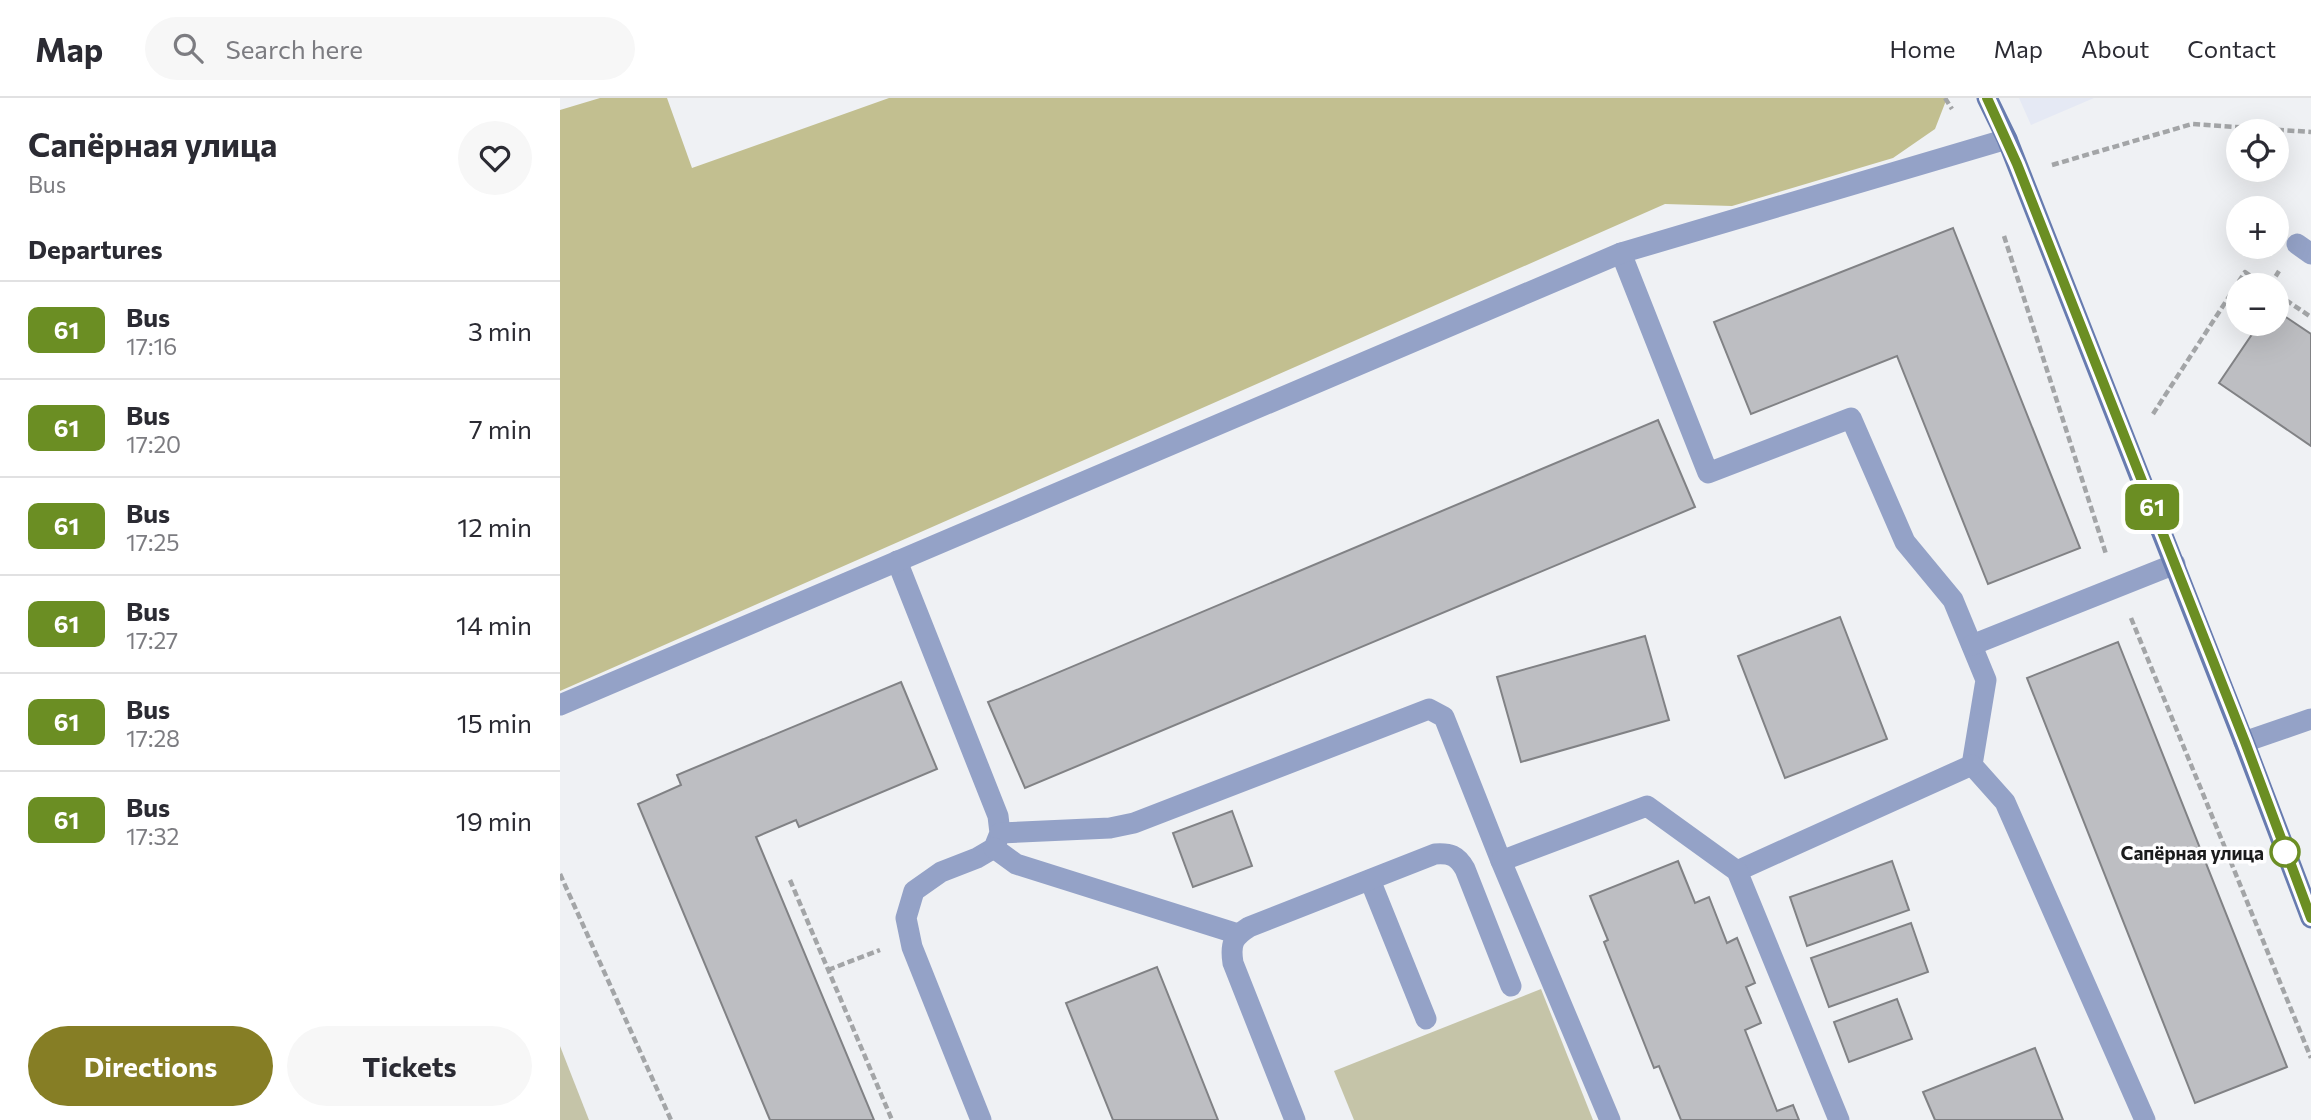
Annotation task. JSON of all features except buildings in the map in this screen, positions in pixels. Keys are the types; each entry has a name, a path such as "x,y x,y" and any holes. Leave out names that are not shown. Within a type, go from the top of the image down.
{"street":[{"path":"1987,98 2007,139 2175,564 2311,918"},
{"path":"560,705 1620,253 2007,139"},
{"path":"1620,253 1709,473 1851,418 1905,542 1953,600 1986,680 1972,765"},
{"path":"897,561 998,816 997,841 1016,864 1238,934"},
{"path":"1972,645 2175,564"},
{"path":"981,1120 910,938 906,918 914,891 941,872 977,858 997,841 1134,823 1429,709 1444,717 1609,1120"},
{"path":"2245,742 2311,719"},
{"path":"1737,871 1972,765"},
{"path":"1972,765 2005,802 2145,1120"},
{"path":"1501,861 1647,806 1737,871 1839,1120"},
{"path":"1295,1120 1233,963 1232,942 1249,927 1434,854 1447,853 1458,858 1511,986"},
{"path":"1370,880 1426,1019"}],"path":[{"path":"2047,166 2192,124 2311,132"},
{"path":"2147,423 2226,301"},
{"path":"2289,302 2311,317"},
{"path":"560,874 671,1120"},
{"path":"790,880 891,1120"},
{"path":"828,970 910,938"}],"shaded area":[{"path":"600,98 667,98 692,168 889,98 1947,98 1935,129 1893,158 1732,206 1665,204 560,691 560,110"},
{"path":"2019,98 2094,98 2031,125"}],"green space":[{"path":"1541,989 1593,1120 1354,1120 1334,1071"},
{"path":"560,1046 589,1120 560,1120"}],"bus line":[{"name":"61","path":"1987,98 2017,164 2245,742 2311,918"}],"place":[{"name":"Сапёрная улица","path":"2285,852"}]}
